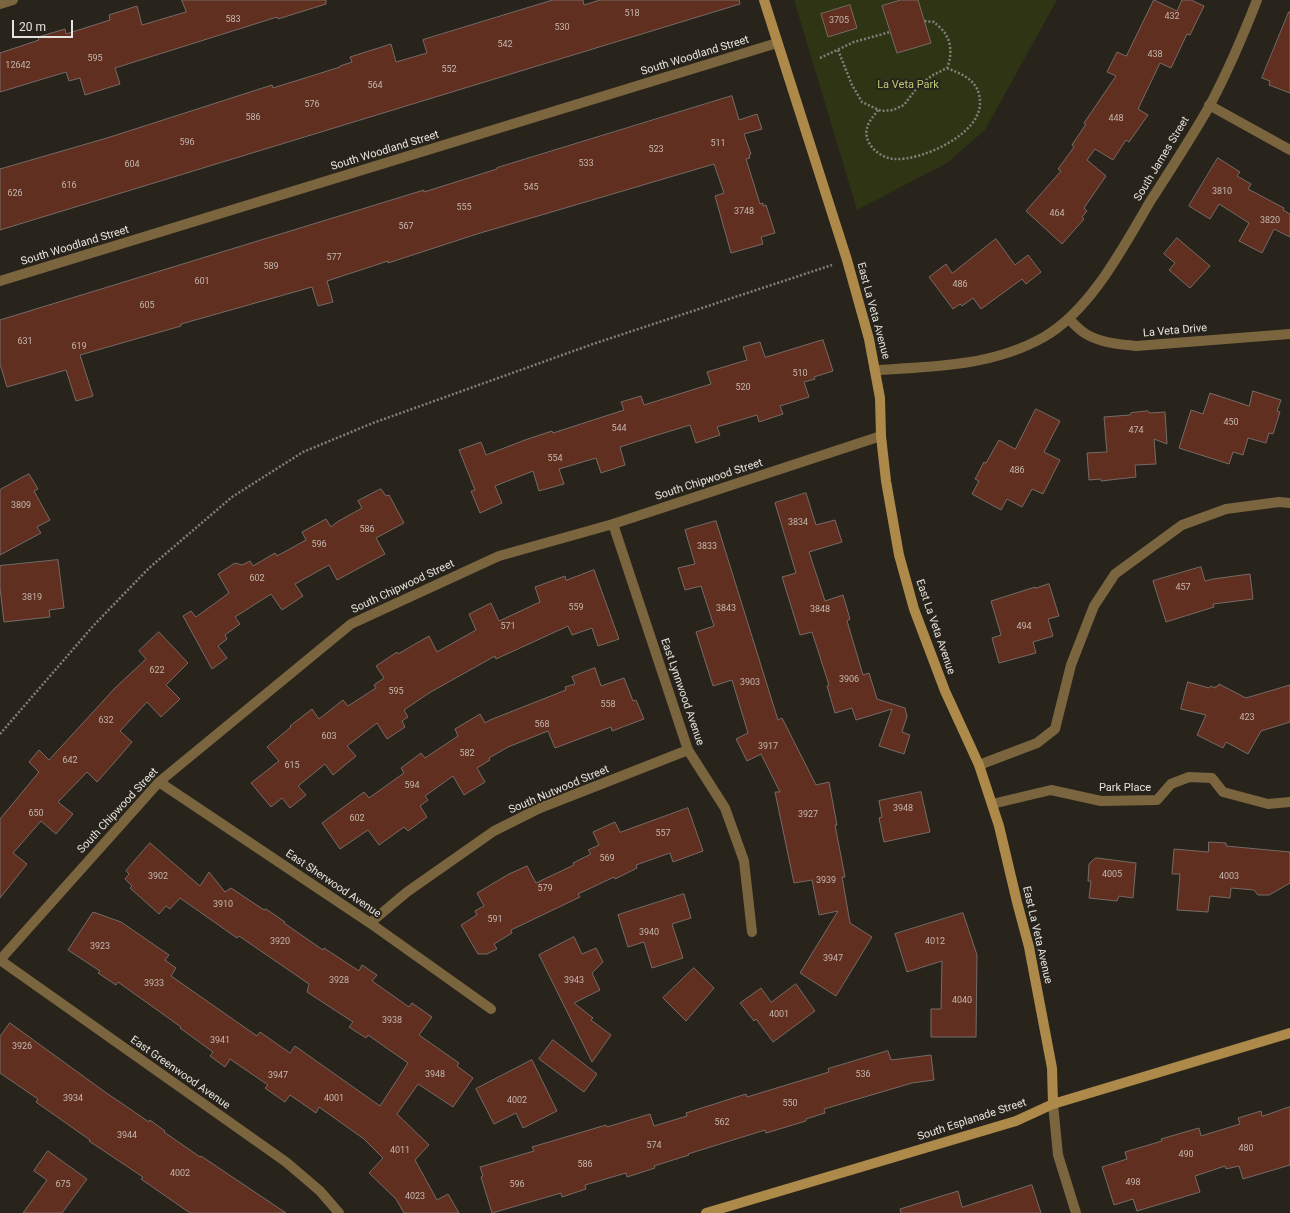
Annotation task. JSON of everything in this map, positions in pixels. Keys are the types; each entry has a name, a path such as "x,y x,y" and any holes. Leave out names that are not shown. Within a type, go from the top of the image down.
{"street":[{"path":"0,4 13,0"},
{"name":"East La Veta Avenue","path":"764,0 847,260 869,339 880,398 886,480 899,555 914,609 945,690 979,765 999,826 1016,902 1030,947 1052,1068 1053,1104 1058,1156 1076,1213"},
{"name":"South James Street","path":"876,370 970,362 1014,351 1044,337 1069,319 1090,295 1112,264 1209,105 1246,29 1257,0"},
{"name":"South Woodland Street","path":"0,281 777,43"},
{"path":"1209,105 1290,150"},
{"name":"La Veta Drive","path":"1069,319 1085,333 1099,340 1114,344 1136,346 1290,334"},
{"name":"South Chipwood Street","path":"0,960 159,782 351,624 499,556 613,524 882,436"},
{"path":"979,765 1037,743 1055,729 1071,665 1094,606 1115,574 1182,525 1226,509 1279,502 1290,504"},
{"name":"East Lynnwood Avenue","path":"613,524 688,750 725,808 744,862 752,932"},
{"name":"South Nutwood Street","path":"370,923 407,892 494,832 540,808 688,750"},
{"name":"Park Place","path":"992,804 1051,790 1100,801 1157,800 1171,784 1189,777 1212,778 1222,792 1268,804 1290,802"},
{"name":"East Sherwood Avenue","path":"159,782 370,923 491,1009"},
{"name":"East Greenwood Avenue","path":"0,960 286,1162 320,1191 340,1213"},
{"name":"South Esplanade Street","path":"706,1213 1016,1121 1053,1104 1290,1033"}],"path":[{"path":"838,50 852,84 862,102 881,111 893,110 904,105 919,85 933,75 947,68 951,50 947,36 934,22 924,21"},
{"path":"820,58 854,42 890,32"},
{"path":"878,110 868,124 866,136 873,150 883,156 893,160 907,158 924,154 946,144 972,124 979,112 980,101 978,92 970,79 965,75 947,68"},
{"path":"0,734 94,624 150,568 232,497 303,452 373,423 585,347 847,260"}],"green space":[{"name":"La Veta Park","path":"794,0 1057,0 985,130 947,163 857,210"}],"building":[{"path":"182,0 326,0 326,4 278,19 277,17 115,68 120,84 85,95 80,78 69,81 66,72 0,92 0,53 39,40 38,37 65,29 66,34 110,20 109,15 137,6 142,25 186,12"},
{"path":"553,0 583,0 584,5 600,0 739,0 740,4 0,230 0,169 107,138 272,85 273,88 340,67 352,62 350,57 391,44 396,62 427,53 423,40"},
{"path":"901,0 918,0 931,43 897,53 882,6"},
{"path":"1154,0 1177,11 1182,0 1191,0 1204,6 1190,35 1187,34 1171,68 1160,63 1138,109 1148,115 1129,142 1126,140 1113,160 1095,149 1087,160 1106,176 1084,208 1087,211 1082,217 1084,219 1062,244 1026,211 1061,171 1058,169 1074,147 1072,145 1086,124 1084,123 1116,76 1107,72 1117,52 1126,56"},
{"path":"850,5 857,28 828,37 821,14"},
{"path":"1289,12 1290,93 1269,85 1270,81 1262,78"},
{"path":"732,96 739,120 757,114 762,129 744,134 751,154 749,155 750,158 746,159 760,204 763,203 763,206 766,205 775,233 761,237 763,244 731,253 715,196 724,193 714,164 477,234 327,281 333,302 318,306 312,287 181,324 181,326 80,355 93,396 76,401 66,370 7,387 0,364 0,320 424,190 424,192"},
{"path":"1218,158 1240,172 1237,176 1251,184 1248,189 1284,208 1283,210 1290,214 1290,237 1274,229 1262,253 1239,241 1249,223 1219,204 1210,219 1189,206"},
{"path":"1177,238 1210,266 1190,288 1169,270 1175,263 1164,254"},
{"path":"996,239 1015,265 1028,255 1041,272 1026,284 1022,279 981,309 973,298 962,306 960,304 953,309 929,277 946,264 952,273"},
{"path":"823,340 833,371 804,382 809,397 780,406 783,414 759,422 757,415 717,427 720,435 696,443 690,425 654,436 620,447 625,465 601,473 596,458 559,469 564,484 539,491 533,471 495,486 502,503 480,513 471,491 475,490 459,450 481,442 486,455 552,431 553,433 624,410 621,402 641,396 644,405 711,384 707,372 747,360 743,347 760,342 765,357"},
{"path":"1253,391 1281,400 1277,411 1280,412 1273,434 1269,433 1266,443 1248,438 1243,455 1233,452 1229,464 1179,448 1191,410 1203,414 1210,393 1249,406"},
{"path":"1036,409 1060,421 1044,452 1060,460 1043,494 1032,489 1022,507 1007,499 1001,510 972,494 979,481 975,479 984,462 986,463 999,440 1015,449"},
{"path":"1148,411 1150,413 1165,412 1167,444 1154,439 1156,464 1135,465 1136,477 1101,481 1101,479 1089,480 1087,453 1107,452 1104,417 1130,415 1131,413"},
{"path":"29,474 38,489 34,491 50,520 37,527 41,533 0,555 0,490"},
{"path":"381,489 386,496 389,495 404,523 376,538 385,554 337,580 329,565 295,584 303,596 282,610 271,594 235,617 240,624 225,635 227,639 218,646 227,658 212,669 183,616 191,611 196,617 229,593 218,574 235,563 242,565 250,561 253,566 275,553 277,556 306,540 302,532 326,519 331,527 362,508 358,501"},
{"path":"806,493 816,525 835,520 842,542 809,552 825,601 843,595 850,619 847,621 863,675 869,673 877,699 905,708 907,716 902,732 910,735 904,754 879,746 892,709 856,720 852,708 835,713 827,686 829,685 812,632 800,635 782,577 796,573 775,503"},
{"path":"716,521 778,720 782,718 816,785 829,782 837,825 835,825 845,877 842,877 850,923 872,937 836,996 800,973 838,911 819,915 812,880 794,883 775,792 780,792 761,754 747,761 736,739 748,733 732,680 713,686 696,632 714,626 701,586 685,590 678,568 695,564 685,530"},
{"path":"58,560 64,608 49,610 50,617 4,622 0,588 0,566"},
{"path":"1201,567 1205,581 1250,574 1253,599 1213,604 1214,607 1166,622 1153,581"},
{"path":"594,570 619,639 598,646 592,628 572,635 568,626 496,659 495,656 429,693 404,710 408,717 402,721 405,727 387,739 377,723 347,746 356,756 333,775 325,764 298,786 306,795 290,808 282,798 271,807 251,783 279,761 267,747 291,727 290,726 312,709 319,719 343,700 348,706 376,688 374,685 384,678 376,666 397,652 398,654 429,636 437,652 476,630 469,614 491,603 499,621 540,602 535,587 565,576 566,580"},
{"path":"1049,584 1059,616 1048,619 1053,636 1033,642 1036,653 999,663 992,638 1001,635 991,601"},
{"path":"159,632 188,663 166,685 180,699 161,717 147,702 120,731 132,742 97,782 87,772 58,802 73,814 56,834 41,821 13,853 27,864 0,898 0,819 39,772 29,762 39,750 49,760 115,688 146,659 139,651"},
{"path":"595,668 601,686 624,678 633,701 636,700 644,719 612,731 611,727 555,748 548,731 508,747 489,758 490,760 477,768 485,782 464,795 453,776 425,796 428,800 420,806 427,817 408,831 404,827 379,845 368,830 340,849 322,823 364,792 369,798 404,773 401,768 421,753 425,758 458,736 455,729 480,714 485,723 566,690 565,687 575,684 572,677"},
{"path":"1188,682 1209,688 1211,686 1215,688 1219,684 1246,698 1290,685 1290,722 1261,731 1248,754 1226,742 1223,748 1197,735 1206,715 1181,709"},
{"path":"921,792 930,832 884,842 879,818 882,817 879,801"},
{"path":"688,808 703,851 673,862 670,853 636,865 637,868 578,894 580,897 511,930 512,933 494,944 497,949 487,954 478,954 461,925 477,915 475,911 484,906 477,893 509,874 527,866 536,883 574,865 573,863 591,854 588,850 599,845 593,832 615,822 620,832"},
{"path":"1209,842 1226,843 1226,846 1290,852 1290,883 1269,895 1258,895 1254,890 1231,888 1230,898 1210,896 1208,912 1177,910 1180,874 1172,874 1174,849 1208,852"},
{"path":"150,843 200,886 209,872 225,892 231,888 264,910 266,909 323,950 324,948 359,971 362,965 377,975 372,981 409,1007 412,1003 432,1017 419,1035 459,1063 457,1066 473,1078 453,1107 418,1084 397,1114 429,1145 415,1160 437,1200 448,1194 459,1213 404,1213 396,1199 369,1173 383,1158 364,1139 319,1107 316,1113 290,1095 285,1102 265,1088 268,1085 230,1059 225,1067 210,1056 213,1052 180,1028 181,1027 118,982 116,985 98,973 100,971 68,950 93,912 121,922 169,955 165,960 176,968 171,976 257,1036 260,1032 290,1053 295,1046 380,1106 408,1063 368,1035 366,1038 349,1027 353,1022 307,992 309,984 239,936 237,938 180,898 170,909 166,906 159,914 130,888 132,886 125,879 129,874 126,871"},
{"path":"1097,858 1136,863 1133,898 1119,896 1117,901 1089,898 1091,881 1088,881 1089,864"},
{"path":"684,894 691,918 672,924 683,958 652,968 644,942 628,947 618,915"},
{"path":"963,913 977,955 976,1037 931,1037 931,1009 941,1009 942,961 907,972 895,934"},
{"path":"574,937 582,954 596,948 603,962 592,973 600,990 574,1003 593,1018 591,1020 611,1035 592,1062 539,955"},
{"path":"694,968 714,988 686,1021 663,998"},
{"path":"796,984 815,1011 773,1042 756,1019 754,1021 740,1003 761,988 771,1002"},
{"path":"10,1023 105,1092 149,1122 150,1120 165,1131 164,1132 200,1157 201,1156 286,1213 190,1213 141,1179 143,1177 89,1141 90,1140 36,1102 38,1099 0,1073 0,1037"},
{"path":"553,1040 597,1074 584,1092 539,1059"},
{"path":"888,1051 891,1060 931,1055 934,1080 912,1083 824,1109 825,1113 806,1119 806,1121 766,1133 765,1130 688,1154 689,1155 654,1166 655,1168 627,1177 626,1173 585,1185 586,1189 562,1197 561,1193 492,1213 481,1177 483,1176 480,1167 534,1151 532,1147 606,1125 607,1127 650,1114 654,1126 687,1116 686,1113 746,1094 747,1097 829,1072 828,1069"},
{"path":"532,1060 557,1111 523,1128 516,1113 494,1124 476,1089"},
{"path":"1290,1107 1290,1165 1243,1179 1239,1166 1226,1169 1225,1166 1195,1176 1200,1192 1137,1211 1133,1199 1114,1205 1102,1167 1127,1159 1125,1152 1162,1141 1161,1139 1199,1128 1201,1136 1240,1124 1238,1118 1261,1111 1262,1116"},
{"path":"48,1151 87,1179 62,1213 23,1213 47,1180 34,1171"},
{"path":"1032,1185 1041,1213 901,1213 900,1209 958,1191 962,1207"}]}
